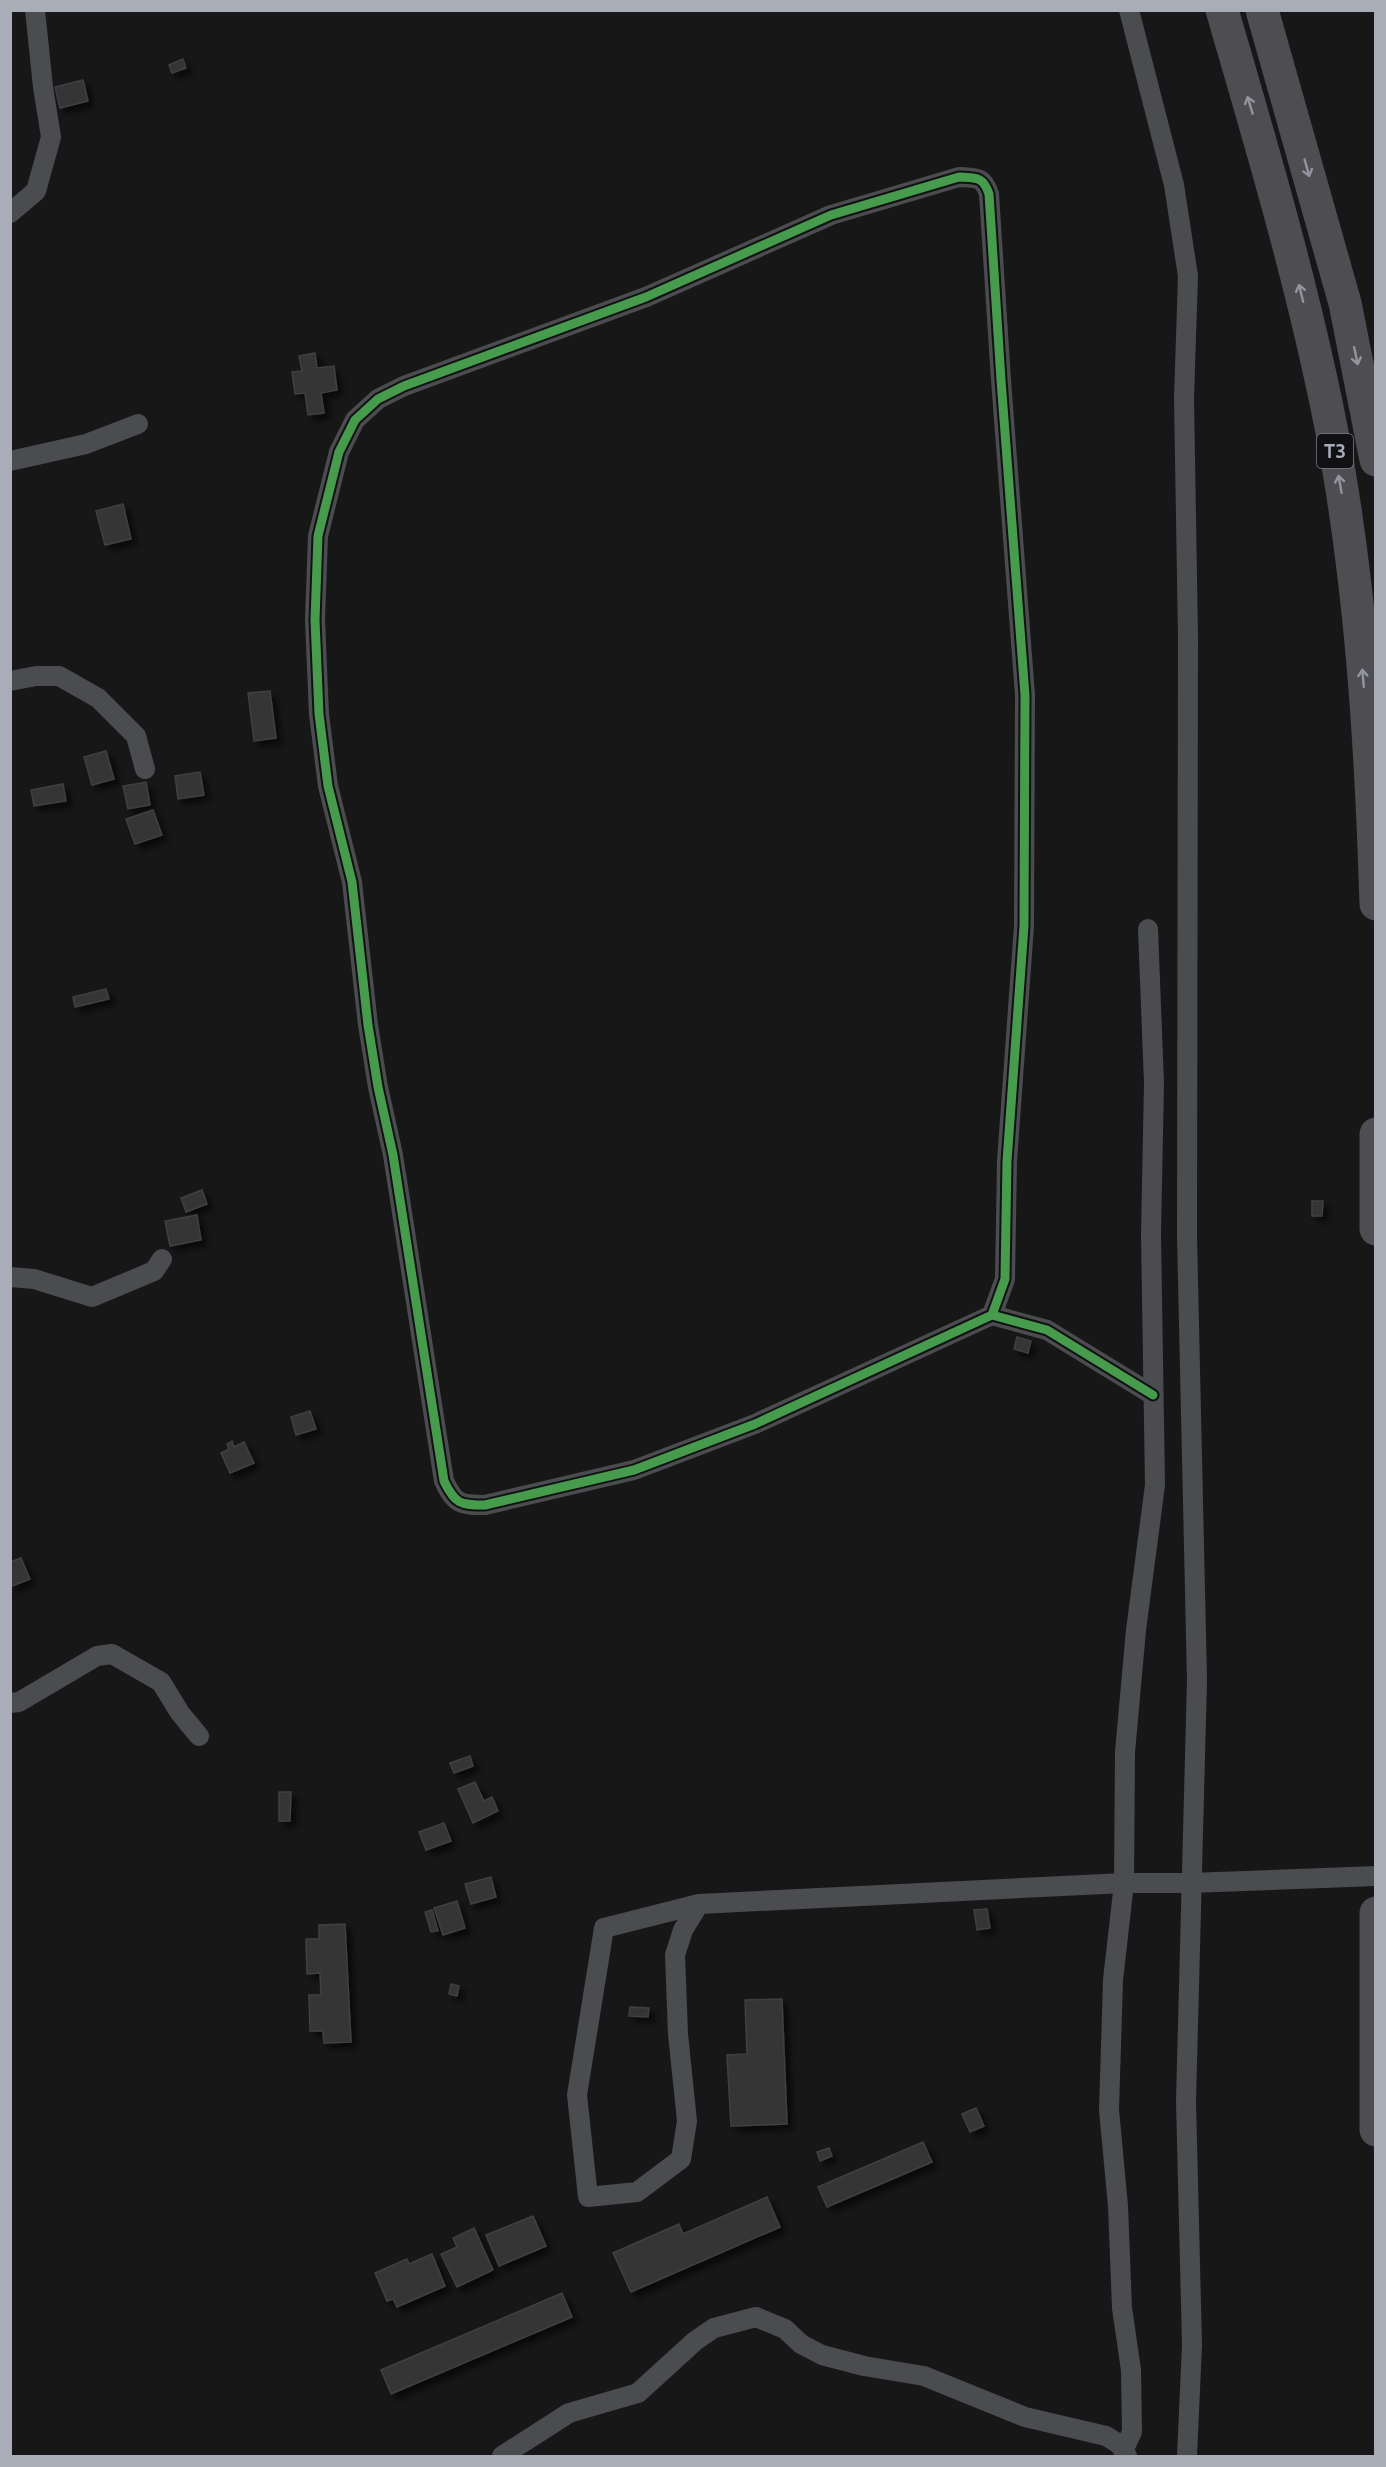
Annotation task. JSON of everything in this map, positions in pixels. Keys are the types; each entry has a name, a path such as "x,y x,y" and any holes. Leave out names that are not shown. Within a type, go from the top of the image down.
{"highway":[{"name":"T3","path":"1222,10 1278,198 1330,423 1347,522 1360,636 1369,749 1376,904"},
{"name":"T3","path":"1262,10 1345,303 1376,460"},
{"path":"1376,1134 1376,1229"},
{"path":"1376,1913 1376,2130"}],"street":[{"path":"10,213 36,191 51,137 35,10"},
{"path":"1129,10 1174,185 1188,276 1184,398 1188,637 1186,1224 1197,1680 1186,2101 1192,2345 1187,2457"},
{"path":"992,1315 1005,1279 1007,1161 1024,926 1025,695 990,202 986,183 977,178 959,177 831,215 646,297 456,366 378,399 355,420 339,452 318,536 315,620 319,714 328,786 352,882 378,1088 393,1155 444,1481 453,1498 465,1505 485,1505 634,1470 755,1424 992,1315 1047,1330 1153,1395"},
{"path":"10,461 86,444 138,424"},
{"path":"10,681 36,676 59,676 98,698 136,736 145,769"},
{"path":"1126,2453 1132,2432 1131,2370 1122,2308 1118,2206 1109,2110 1113,1980 1124,1883 1125,1752 1136,1630 1155,1485 1151,1234 1154,1083 1148,929"},
{"path":"10,1277 34,1279 92,1297 154,1270 162,1258"},
{"path":"10,1703 19,1702 97,1656 112,1654 161,1682 180,1713 199,1736"},
{"path":"699,1905 683,1930 675,1955 678,2034 687,2121 681,2159 637,2192 588,2197 577,2095 604,1928 699,1905 1124,1883 1190,1883 1376,1876"},
{"path":"502,2457 570,2413 638,2393 695,2341 714,2328 756,2317 785,2329 801,2344 822,2355 864,2366 924,2376 1025,2417 1106,2436 1114,2440 1126,2453"}],"building":[{"path":"183,59 186,68 172,73 169,65"},
{"path":"83,80 88,101 60,108 55,87"},
{"path":"315,353 317,368 334,366 337,390 321,393 324,413 308,415 305,393 295,394 292,372 302,371 299,356"},
{"path":"123,504 131,539 105,545 96,511"},
{"path":"270,691 276,738 254,741 248,693"},
{"path":"106,751 114,779 92,785 84,757"},
{"path":"200,772 204,795 178,799 175,776"},
{"path":"146,782 150,805 128,809 123,786"},
{"path":"63,784 66,801 34,806 31,790"},
{"path":"153,810 162,835 135,844 126,819"},
{"path":"106,989 109,999 75,1007 73,997"},
{"path":"202,1190 207,1204 186,1212 181,1198"},
{"path":"1312,1201 1323,1201 1322,1216 1312,1216"},
{"path":"197,1215 201,1240 170,1246 165,1221"},
{"path":"1017,1337 1031,1341 1028,1353 1014,1349"},
{"path":"310,1411 316,1429 296,1435 291,1417"},
{"path":"232,1441 234,1447 244,1442 254,1463 230,1473 221,1453 229,1449 227,1444"},
{"path":"21,1558 30,1579 10,1587 10,1562"},
{"path":"470,1756 473,1766 454,1773 450,1763"},
{"path":"475,1782 484,1801 492,1797 498,1811 473,1823 458,1789"},
{"path":"279,1792 291,1792 290,1821 279,1821"},
{"path":"444,1823 451,1841 426,1850 419,1832"},
{"path":"491,1877 496,1897 471,1904 465,1884"},
{"path":"457,1901 465,1928 443,1935 434,1908"},
{"path":"987,1909 990,1928 977,1930 974,1910"},
{"path":"432,1910 438,1931 431,1932 425,1912"},
{"path":"345,1924 351,2042 324,2043 323,2031 310,2031 309,1995 321,1995 320,1973 307,1974 306,1939 319,1939 319,1925"},
{"path":"451,1984 459,1986 457,1996 449,1994"},
{"path":"782,1999 787,2124 731,2126 727,2055 747,2054 745,2000"},
{"path":"630,2007 649,2008 648,2017 629,2016"},
{"path":"976,2108 984,2126 970,2132 962,2114"},
{"path":"923,2142 932,2162 827,2207 818,2187"},
{"path":"829,2148 832,2156 820,2161 817,2152"},
{"path":"767,2197 780,2227 631,2292 613,2253 679,2224 683,2234"},
{"path":"533,2216 546,2246 499,2266 486,2235"},
{"path":"474,2228 493,2270 457,2287 441,2254 457,2247 453,2238"},
{"path":"432,2254 445,2286 397,2307 393,2299 387,2301 375,2273 407,2259 409,2264"},
{"path":"562,2293 572,2317 391,2394 381,2370"}],"cycle path":[{"path":"992,1315 1005,1279 1007,1161 1024,926 1025,695 989,194 984,184 978,179 959,177 831,215 646,297 404,386 378,399 355,420 339,452 318,536 315,620 319,714 328,786 352,882 368,1025 378,1087 393,1155 444,1481 459,1502 485,1505 634,1470 755,1424 992,1315 1047,1330 1153,1395"}]}
